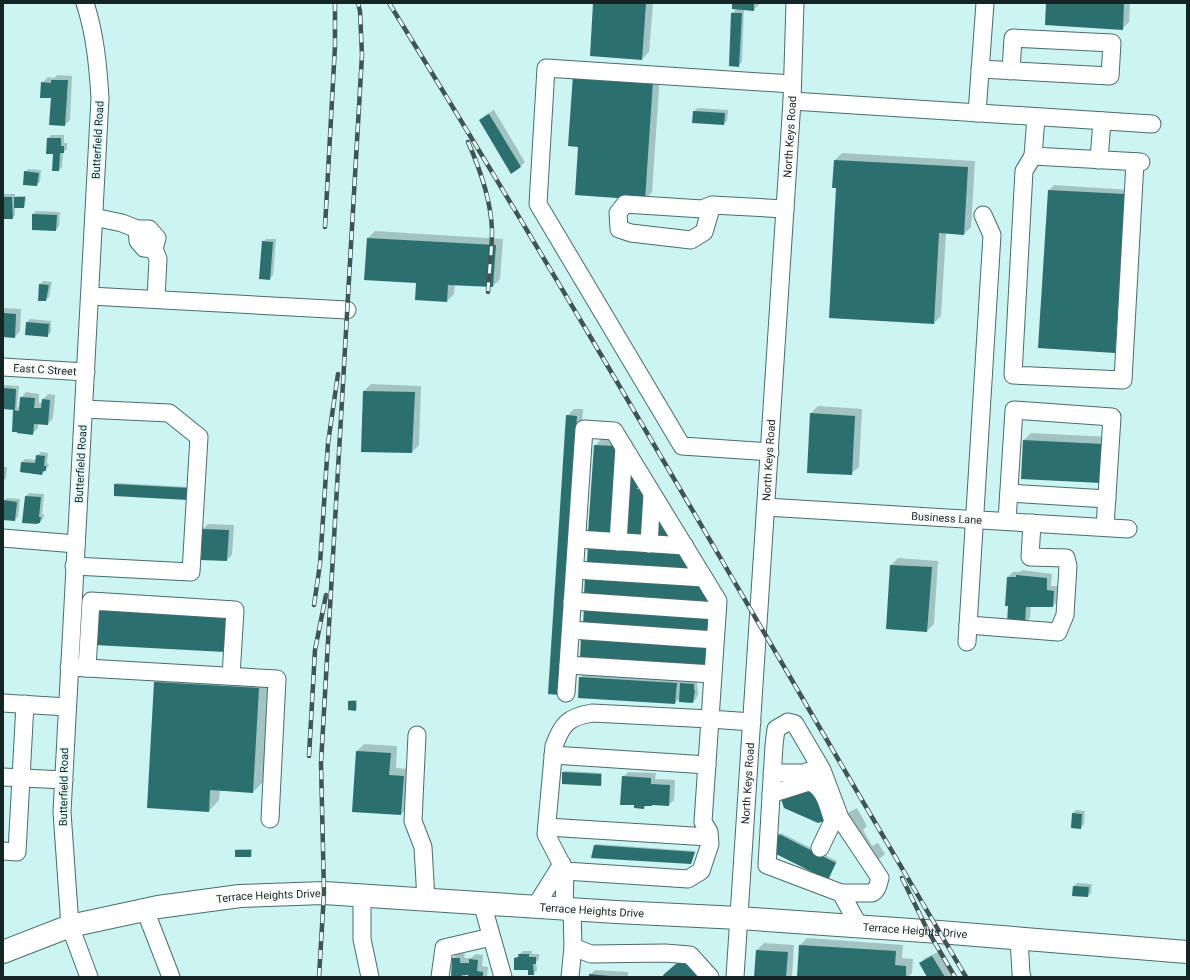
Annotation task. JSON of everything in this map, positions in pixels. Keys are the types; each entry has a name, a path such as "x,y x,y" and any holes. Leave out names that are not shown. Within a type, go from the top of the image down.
{"main road":[{"name":"Terrace Heights Drive","path":"3,952 70,926 158,907 240,896 324,893 859,926 1187,952"}],"street":[{"name":"Butterfield Road","path":"84,3 89,16 96,48 100,98 62,812 70,926 89,977"},
{"name":"North Keys Road","path":"735,977 792,101 795,3"},
{"path":"977,113 985,3"},
{"path":"980,69 1011,71 1110,76 1112,43 1013,38 1011,71"},
{"path":"770,452 682,446 538,204 544,100 546,68 792,84"},
{"path":"792,101 1152,124"},
{"path":"1033,156 1138,162 1123,380 1013,375 1024,171 1033,156 1036,117"},
{"path":"1099,160 1102,121"},
{"path":"712,206 704,232 691,240 632,233 619,228 618,213 624,204 702,209 712,206 785,209"},
{"path":"983,215 992,235 968,634 1058,632 1065,615 1068,566 1066,558 1030,557 1032,523"},
{"path":"94,218 122,222 137,229 149,229 157,238 154,249 158,259 156,299"},
{"path":"90,296 347,310"},
{"name":"East C Street","path":"3,367 86,372"},
{"path":"74,566 192,572 199,437 169,413 84,409"},
{"path":"1007,521 1014,410 1112,416 1105,527"},
{"path":"564,867 688,878 701,871 710,844 709,832 702,822 718,601 614,431 584,429 566,693"},
{"path":"618,542 624,447"},
{"path":"1009,492 1107,499"},
{"path":"649,544 652,494"},
{"name":"Business Lane","path":"766,507 1128,529"},
{"path":"3,538 76,544"},
{"path":"577,539 685,546"},
{"path":"575,570 704,578"},
{"path":"88,668 91,601 235,610 231,676"},
{"path":"572,601 717,611"},
{"path":"571,630 715,640"},
{"path":"568,665 713,674"},
{"path":"69,667 277,679 270,819"},
{"path":"3,703 67,707"},
{"path":"3,852 17,852 25,704"},
{"path":"570,977 573,947 564,867 546,834 554,746 558,735 566,723 578,715 592,713 752,722"},
{"path":"788,722 795,724 820,766 840,818 880,878 875,892 841,893 767,865 776,729 788,722"},
{"path":"417,735 413,821 422,847 426,900"},
{"path":"751,743 774,745"},
{"path":"553,755 707,765"},
{"path":"772,773 804,773 820,766"},
{"path":"3,777 64,780"},
{"path":"771,794 809,782 814,784 822,792 833,821 820,848"},
{"path":"547,827 709,838"},
{"path":"536,907 564,867"},
{"path":"841,893 859,926"},
{"path":"362,895 362,940 370,977"},
{"path":"482,903 503,977"},
{"path":"146,910 171,977"},
{"path":"440,977 444,948 491,937"},
{"path":"1019,938 1022,977"},
{"path":"573,947 591,954 665,953 690,955 710,977"}],"building":[{"path":"593,3 646,3 642,60 590,56"},
{"path":"732,3 754,3 754,11 732,9"},
{"path":"1046,3 1124,3 1123,30 1045,25"},
{"path":"731,13 742,13 739,67 729,66"},
{"path":"573,75 653,81 645,200 575,195 578,147 568,146"},
{"path":"51,80 68,80 65,126 49,125 51,98 40,98 41,82 51,83"},
{"path":"693,111 725,113 724,125 692,123"},
{"path":"489,114 521,167 511,174 479,120"},
{"path":"47,138 61,138 61,146 64,146 64,153 60,153 59,171 52,171 53,154 46,154"},
{"path":"834,160 968,167 964,235 939,233 934,324 829,318 836,188 832,188"},
{"path":"24,171 39,173 37,186 23,185"},
{"path":"1048,190 1125,194 1115,353 1038,348"},
{"path":"3,197 12,197 13,219 3,219"},
{"path":"14,197 25,197 24,208 14,208"},
{"path":"32,214 57,215 56,231 32,230"},
{"path":"367,238 496,245 493,287 448,285 447,302 415,300 416,283 364,280"},
{"path":"262,241 273,242 270,280 259,279"},
{"path":"39,284 49,285 46,301 38,301"},
{"path":"3,313 16,314 15,338 3,337"},
{"path":"26,322 49,324 48,337 25,335"},
{"path":"3,388 16,389 15,410 3,409"},
{"path":"363,391 415,392 412,453 361,452"},
{"path":"20,397 35,398 34,408 41,408 42,399 50,400 48,425 34,424 33,435 12,432 13,410 19,411"},
{"path":"810,413 855,416 852,475 807,473"},
{"path":"566,415 577,416 560,695 548,694"},
{"path":"1023,440 1103,444 1101,483 1021,479"},
{"path":"594,445 617,446 612,535 588,533"},
{"path":"36,455 45,456 44,466 46,466 46,471 43,471 42,475 20,472 21,462 35,463"},
{"path":"628,473 633,473 633,479 636,479 635,484 638,484 637,489 642,489 642,494 645,494 642,535 624,534"},
{"path":"114,484 189,488 188,500 114,496"},
{"path":"25,496 41,497 39,517 41,517 40,523 22,523"},
{"path":"3,500 17,502 15,521 3,520"},
{"path":"656,521 664,522 669,532 668,537 655,537"},
{"path":"202,529 229,530 227,561 201,560"},
{"path":"588,545 683,551 689,570 587,564"},
{"path":"890,565 932,567 927,632 886,629"},
{"path":"1016,575 1047,578 1047,590 1054,591 1053,607 1026,607 1025,624 1007,623 1008,606 1005,606 1007,577 1016,577"},
{"path":"585,576 702,584 701,591 706,592 709,596 709,603 584,596"},
{"path":"584,607 713,615 711,634 583,626"},
{"path":"97,609 227,616 225,652 95,645"},
{"path":"581,638 711,646 710,665 580,657"},
{"path":"579,677 677,683 675,704 578,698"},
{"path":"154,682 259,688 253,793 210,790 209,812 147,808"},
{"path":"680,683 694,684 695,690 693,703 679,702"},
{"path":"348,701 356,701 356,711 348,710"},
{"path":"356,751 391,753 389,775 404,776 401,815 352,812"},
{"path":"562,772 601,774 601,786 562,784"},
{"path":"622,776 651,778 651,784 670,785 669,806 652,805 644,806 644,809 634,808 634,805 620,805"},
{"path":"809,788 819,793 828,820 818,823 784,808 780,796"},
{"path":"1072,813 1082,814 1081,829 1071,828"},
{"path":"779,834 836,863 828,880 770,851"},
{"path":"594,845 695,852 691,864 591,858"},
{"path":"235,850 251,850 251,857 235,857"},
{"path":"1073,886 1089,887 1088,897 1072,896"},
{"path":"799,945 896,951 895,965 906,966 906,977 797,977"},
{"path":"756,950 788,952 786,977 754,977"},
{"path":"518,954 529,954 529,957 536,957 536,964 533,964 534,975 528,975 528,970 514,970 514,958 519,957"},
{"path":"932,956 945,977 927,977 919,963"},
{"path":"684,957 702,977 664,977 663,975"},
{"path":"452,958 460,958 460,963 469,963 469,959 478,960 477,971 483,972 483,977 468,977 468,975 462,975 462,977 451,977"},
{"path":"589,974 610,976 610,977 589,977"}],"railway":[{"path":"325,227 335,46 335,3"},
{"path":"319,977 324,893 321,763 362,55 360,11 358,3"},
{"path":"389,3 536,245 966,977"},
{"path":"468,142 477,163 490,207 492,238 488,292"},
{"path":"314,605 320,564 328,443 338,374"},
{"path":"309,756 315,650 326,595"},
{"path":"902,878 928,931 955,977"}]}
